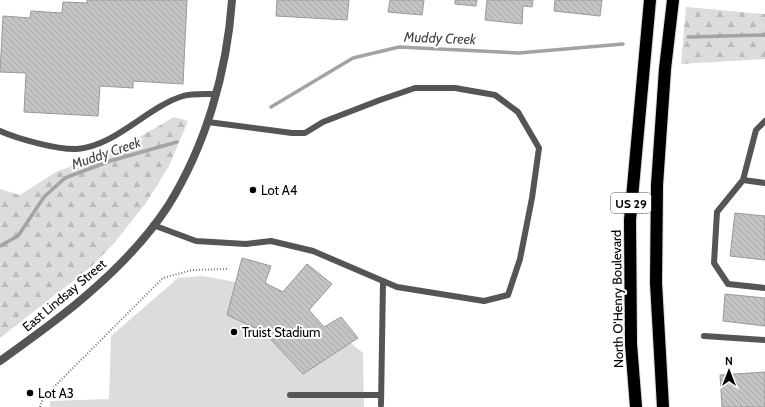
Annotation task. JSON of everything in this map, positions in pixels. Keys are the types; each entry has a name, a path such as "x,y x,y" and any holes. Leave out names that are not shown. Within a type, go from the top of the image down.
{"highway":[{"name":"North O'Henry Boulevard","path":"636,407 630,344 630,220 650,0"},
{"name":"US 29","path":"663,407 656,283 657,184 665,69 673,1"}],"street":[{"name":"East Lindsay Street","path":"0,361 89,293 125,258 167,207 185,176 208,122 217,94 226,50 232,0"}],"lane":[{"path":"153,225 196,241 246,244 271,241 313,251 383,281 405,288 484,301 508,295 520,259 532,198 539,148 518,112 495,95 455,88 415,88 323,122 305,133 292,133 208,122"},
{"path":"0,131 14,137 78,149 105,141 170,101 185,95 217,94"},
{"path":"765,121 756,130 743,180 717,212 714,263 728,284 765,288"},
{"path":"743,180 765,183"},
{"path":"381,405 383,281"},
{"path":"704,336 765,340"},
{"path":"290,395 381,395"}],"path":[{"path":"40,407 46,395 164,278 192,270 228,269"}],"green space":[{"path":"686,7 765,14 765,59 681,64"},
{"path":"174,117 188,121 169,166 146,203 115,242 92,266 0,338 0,189 20,195 56,172 124,146"},
{"name":"Truist Stadium","path":"242,258 271,266 265,283 283,291 307,264 332,284 309,310 324,327 341,317 358,338 351,343 363,353 364,407 50,407 50,401 109,399 111,336 178,278 203,276 236,282"}],"building":[{"path":"87,0 187,0 183,84 133,81 133,88 100,86 98,116 24,112 26,73 0,72 3,16 30,18 31,11 62,13 63,2 87,3"},
{"path":"277,0 349,0 347,20 276,16"},
{"path":"390,0 424,0 422,15 388,12"},
{"path":"455,0 477,0 476,6 455,4"},
{"path":"487,0 533,0 532,7 523,6 522,24 485,20"},
{"path":"555,0 602,0 600,16 554,11"},
{"path":"735,213 765,216 765,260 730,256"},
{"path":"242,258 271,266 265,283 283,292 307,264 332,284 309,310 324,327 341,317 358,338 303,374 264,332 227,315"},
{"path":"725,294 765,298 765,326 723,321"},
{"path":"765,372 765,407 722,407 720,375"}],"waterway":[{"name":"Muddy Creek","path":"688,37 765,35"},
{"name":"Muddy Creek","path":"271,107 353,58 399,47 519,53 623,44"},
{"name":"Muddy Creek","path":"0,246 18,236 44,197 65,178 110,161 177,142"}],"place":[{"name":"Lot A4","path":"253,190"},
{"name":"Truist Stadium","path":"234,332"},
{"name":"Lot A3","path":"30,393"}]}
